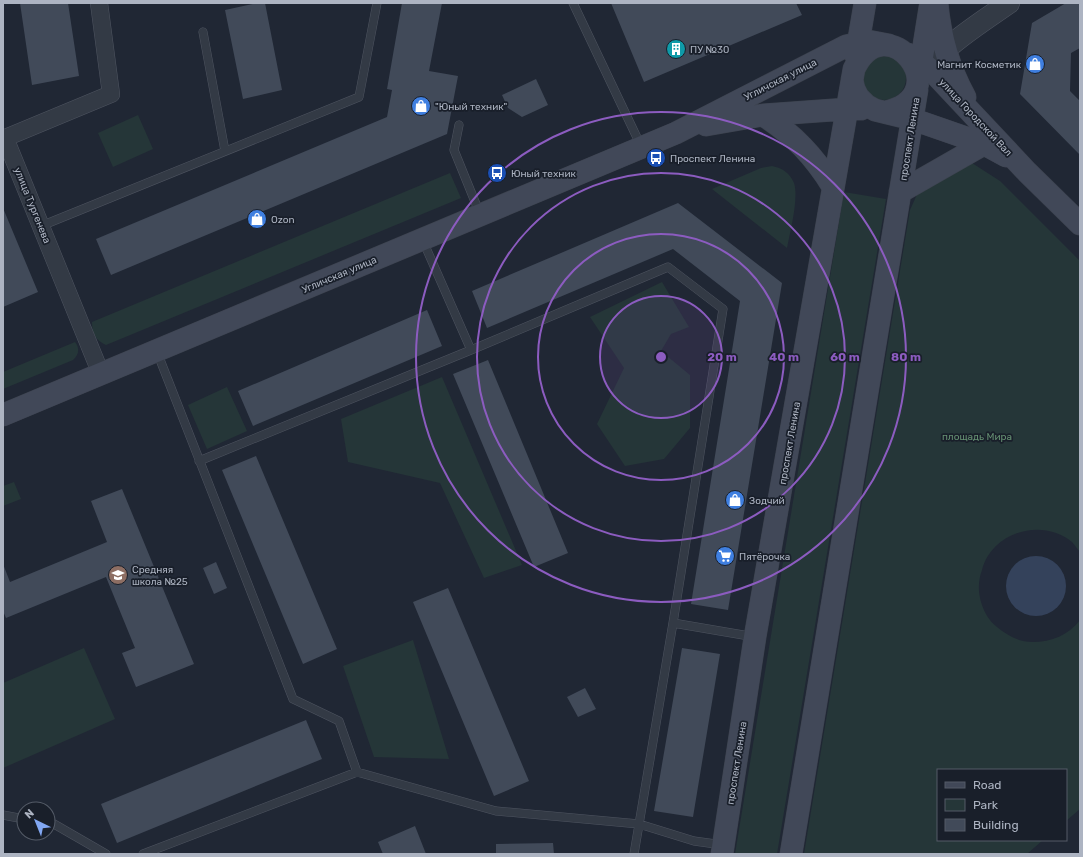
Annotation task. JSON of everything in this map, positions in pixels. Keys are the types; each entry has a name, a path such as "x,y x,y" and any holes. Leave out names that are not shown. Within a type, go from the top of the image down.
{"main road":[{"name":"проспект Ленина","path":"723,850 755,637 865,3"},
{"name":"проспект Ленина","path":"791,854 912,119 921,74 931,3"},
{"path":"937,3 939,24 946,50 957,82 975,116"},
{"name":"Угличская улица","path":"676,133 846,46 868,41 896,48"},
{"path":"872,48 896,48 910,57 921,74 913,97 905,105 896,110 881,111 866,105 858,97 853,75 858,61 864,53 872,48"},
{"name":"улица Городской Вал","path":"921,74 975,116 1027,172 1080,224"},
{"name":"Угличская улица","path":"3,415 481,215 641,146 676,133 710,124 763,115 847,109 881,111"},
{"name":"улица Городской Вал","path":"881,111 912,119 984,144 1004,154 1027,172"},
{"path":"763,115 781,127 806,150 820,166 834,187"},
{"path":"900,192 984,144"}],"street":[{"name":"улица Тургенева","path":"99,3 111,94 5,138 101,374"},
{"path":"921,74 946,50 1009,3"}],"lane":[{"path":"41,226 359,97 377,3"},
{"path":"573,3 641,146"},
{"path":"203,32 225,151"},
{"path":"459,125 454,150 481,215"},
{"path":"422,239 470,350"},
{"path":"200,461 668,267 723,309 673,623 634,854"},
{"path":"157,351 293,699 339,721 357,772"},
{"path":"673,623 755,637"},
{"path":"143,854 357,772 496,811 639,824 723,850"},
{"path":"3,815 16,817"},
{"path":"56,825 106,854"}],"green space":[{"path":"884,56 896,60 902,66 906,78 902,90 896,96 884,100 872,96 866,90 862,78 866,66 872,60"},
{"path":"138,115 153,149 113,167 98,133"},
{"name":"площадь Мира","path":"972,163 1000,181 1080,261 1080,552 1072,542 1060,534 1047,530 1020,532 1007,538 996,546 988,557 980,578 979,594 985,613 994,625 1018,640 1040,642 1053,639 1071,630 1080,620 1080,809 1067,820 1067,769 937,769 937,841 1042,841 1027,854 804,854 910,210 919,190"},
{"path":"772,166 779,168 788,174 794,183 794,215 787,248 712,189 761,168"},
{"path":"450,173 461,198 106,345 99,341 94,333 92,322"},
{"path":"844,192 886,199 777,854 735,854"},
{"path":"662,282 689,327 671,334 661,351 690,375 690,428 664,459 625,466 597,424 624,368 590,317"},
{"path":"75,342 78,347 78,351 77,356 73,360 3,389 3,372"},
{"path":"442,377 522,565 484,578 440,483 348,462 341,419"},
{"path":"227,387 247,431 207,449 188,405"},
{"path":"14,482 21,499 3,506 3,486"},
{"path":"413,640 449,759 374,757 343,666"},
{"path":"84,648 115,719 3,768 3,683"}],"water":[{"path":"1036,556 1053,561 1061,569 1066,586 1061,603 1053,611 1036,616 1019,611 1011,603 1006,586 1011,569 1019,561"}],"building":[{"path":"20,3 68,3 79,76 32,85"},
{"path":"257,3 265,3 282,90 243,99 225,10"},
{"path":"402,3 442,3 429,71 458,76 447,134 111,275 96,239 387,117 392,90 387,89"},
{"name":"ПУ №30","path":"611,3 796,3 802,15 644,82"},
{"path":"1066,3 1080,3 1080,48 1071,53 1070,91 1080,101 1080,155 1020,94 1032,23"},
{"path":"536,79 548,105 522,117 508,108 502,95"},
{"path":"678,203 782,283 728,610 691,604 740,301 673,249 487,328 472,291"},
{"path":"3,208 38,292 3,307"},
{"path":"427,310 442,346 253,426 238,391"},
{"path":"488,360 568,553 534,567 453,374"},
{"path":"256,456 337,649 303,664 222,470"},
{"path":"122,489 194,664 136,687 122,653 135,648 106,577 6,618 3,611 3,564 10,582 107,542 91,501"},
{"path":"216,562 227,588 214,594 203,568"},
{"path":"448,588 529,781 494,796 413,602"},
{"path":"682,648 720,654 693,817 654,811"},
{"path":"585,688 596,709 578,717 567,697"},
{"path":"306,720 322,759 117,843 101,804"},
{"path":"415,826 426,854 383,854 378,842"},
{"path":"553,843 554,854 496,854 496,844"}],"place":[{"name":"ПУ №30","path":"676,49"},
{"name":"Магнит Косметик","path":"1035,64"},
{"name":"\"Юный техник\"","path":"421,106"},
{"name":"Проспект Ленина","path":"656,158"},
{"name":"Юный техник","path":"497,173"},
{"name":"Ozon","path":"257,219"},
{"name":"Зодчий","path":"735,500"},
{"name":"Пятёрочка","path":"725,556"},
{"name":"Средняя школа №25","path":"118,575"}]}
